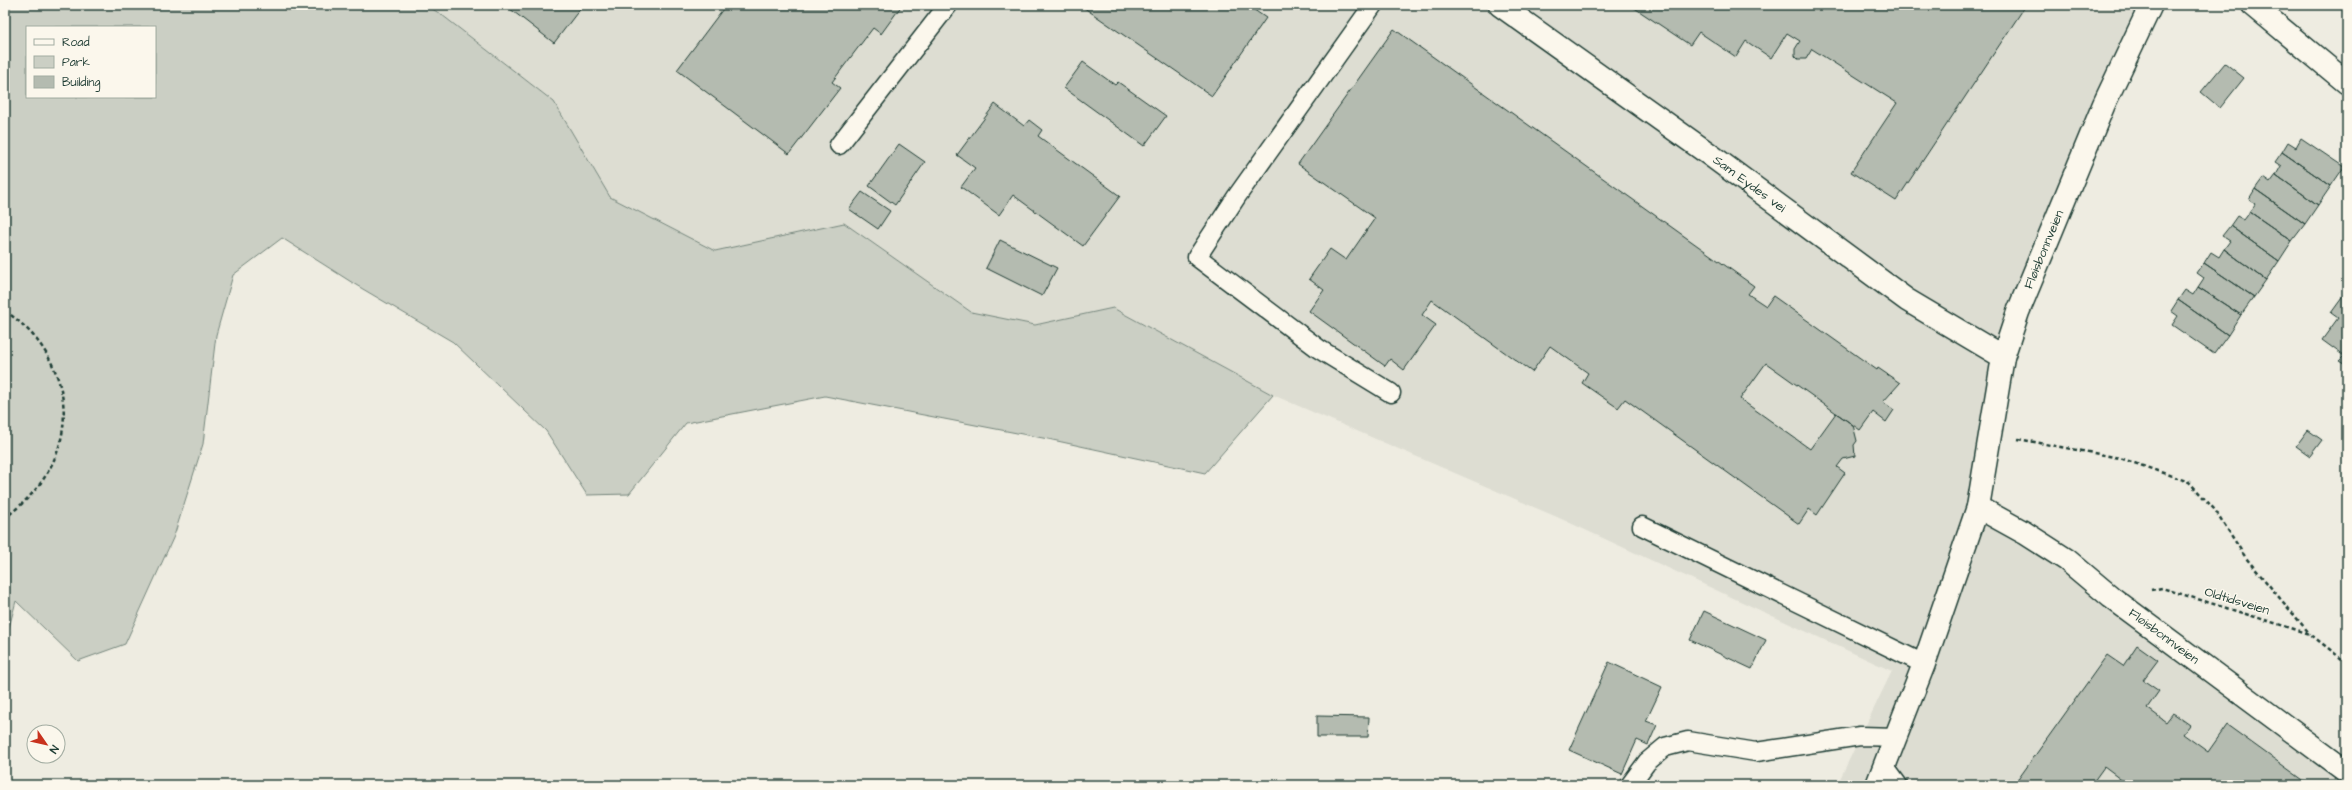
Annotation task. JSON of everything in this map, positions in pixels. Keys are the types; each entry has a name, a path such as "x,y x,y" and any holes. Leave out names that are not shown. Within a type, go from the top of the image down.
{"street":[{"name":"Sam Eydes vei","path":"1500,5 1708,154 1907,300 2003,358"},
{"name":"Fløisbonnveien","path":"1880,776 1897,737 1924,664 1978,507 2003,358 2018,312 2098,118 2151,5"},
{"path":"2253,5 2347,83"},
{"name":"Fløisbonnveien","path":"1978,507 2025,533 2067,560 2111,597 2347,772"}],"lane":[{"path":"839,145 948,5"},
{"path":"1373,5 1237,196 1197,257 1319,349 1391,393"},
{"path":"1642,526 1924,664"},
{"path":"1630,785 1647,762 1666,747 1688,741 1756,752 1860,736 1897,737"},
{"path":"1880,776 1898,785"}],"path":[{"path":"5,311 27,327 49,355 60,382 63,405 58,446 50,468 33,493 5,518"},
{"path":"1991,434 2120,458 2189,482 2215,510 2246,558 2310,634"},
{"name":"Oldtidsveien","path":"2111,597 2162,588 2310,634 2347,663"}],"shaded area":[{"path":"426,5 2151,5 2018,312 1978,507 2347,771 2347,785 1837,785 1892,671 1557,517 1273,395 1113,308 1035,325 971,312 844,223 715,251 610,197 554,102 442,15"}],"green space":[{"path":"5,5 426,5 442,15 554,102 610,197 715,251 844,223 971,312 1035,325 1113,308 1273,395 1205,473 1048,439 825,396 686,423 629,494 587,495 546,431 453,342 356,285 282,238 233,275 216,335 203,444 174,536 125,644 78,661 16,601 5,643"}],"building":[{"path":"505,5 583,5 554,43"},
{"path":"726,5 902,5 881,34 873,28 832,82 840,88 789,154 677,70"},
{"path":"1080,5 1247,5 1266,18 1212,96"},
{"path":"1630,5 2026,5 1896,201 1851,172 1897,103 1812,49 1806,59 1798,59 1795,56 1795,49 1800,41 1787,33 1771,58 1746,41 1736,57 1699,32 1690,45"},
{"path":"1394,29 1754,286 1748,294 1766,306 1773,296 1877,370 1878,368 1900,383 1883,402 1894,410 1886,422 1873,412 1860,430 1853,425 1857,441 1854,445 1855,456 1843,459 1837,467 1845,473 1817,515 1809,509 1799,524 1625,399 1618,408 1582,383 1588,373 1550,346 1532,372 1432,300 1422,315 1436,325 1404,370 1390,359 1385,366 1309,311 1324,290 1309,279 1330,249 1346,260 1375,218 1298,164","holes":["1766,363 1836,413 1810,449 1740,399"]},
{"path":"1083,62 1115,85 1118,82 1166,116 1144,146 1064,88"},
{"path":"2225,63 2244,78 2220,108 2201,92"},
{"path":"995,104 1024,126 1029,120 1042,130 1038,136 1120,196 1083,246 1013,195 999,215 961,187 975,168 957,155"},
{"path":"2301,138 2344,167 2331,186 2282,152 2288,142 2296,147"},
{"path":"899,144 925,162 895,205 869,186"},
{"path":"2282,152 2331,186 2318,205 2276,175 2281,166 2275,162"},
{"path":"2276,175 2318,205 2305,224 2255,189 2263,178 2270,183"},
{"path":"2255,189 2305,224 2292,241 2250,212 2256,204 2249,199"},
{"path":"862,192 890,211 878,229 849,209"},
{"path":"2250,212 2292,241 2279,261 2230,226 2237,216 2244,220"},
{"path":"2230,226 2279,261 2266,280 2224,249 2230,241 2222,236"},
{"path":"1000,240 1057,268 1042,296 986,268"},
{"path":"2224,249 2266,280 2254,297 2204,263 2211,252 2219,257"},
{"path":"2204,263 2254,297 2241,315 2198,287 2204,278 2197,273"},
{"path":"2198,287 2241,315 2228,335 2178,300 2185,290 2193,295"},
{"path":"2347,291 2347,366 2339,361 2344,356 2322,340 2338,318 2331,313"},
{"path":"2178,300 2228,335 2214,354 2172,325 2178,316 2171,311"},
{"path":"2308,430 2322,440 2310,456 2296,446"},
{"path":"1704,611 1766,640 1752,669 1690,640"},
{"path":"2137,645 2158,660 2143,680 2159,691 2147,708 2166,722 2173,713 2190,725 2183,734 2208,752 2227,725 2310,785 2128,785 2104,767 2091,785 2014,785 2107,655 2123,666"},
{"path":"1609,662 1662,687 1646,721 1657,725 1648,745 1637,740 1622,774 1569,750"},
{"path":"1317,716 1369,717 1368,737 1317,737"}]}
